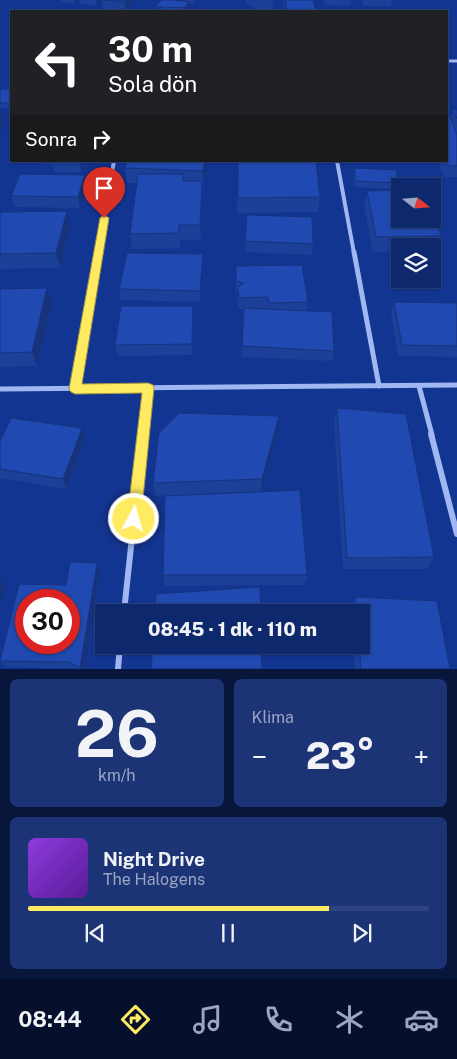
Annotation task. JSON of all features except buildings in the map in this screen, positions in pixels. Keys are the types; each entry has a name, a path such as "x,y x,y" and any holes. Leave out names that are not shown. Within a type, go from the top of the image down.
{"street":[{"path":"75,389 114,162"},
{"path":"337,162 379,386"},
{"path":"419,386 457,534"},
{"path":"0,389 457,386"},
{"path":"125,604 148,388"},
{"path":"118,669 119,654"}],"route":[{"path":"104,218 75,389 148,388 134,519"}]}
